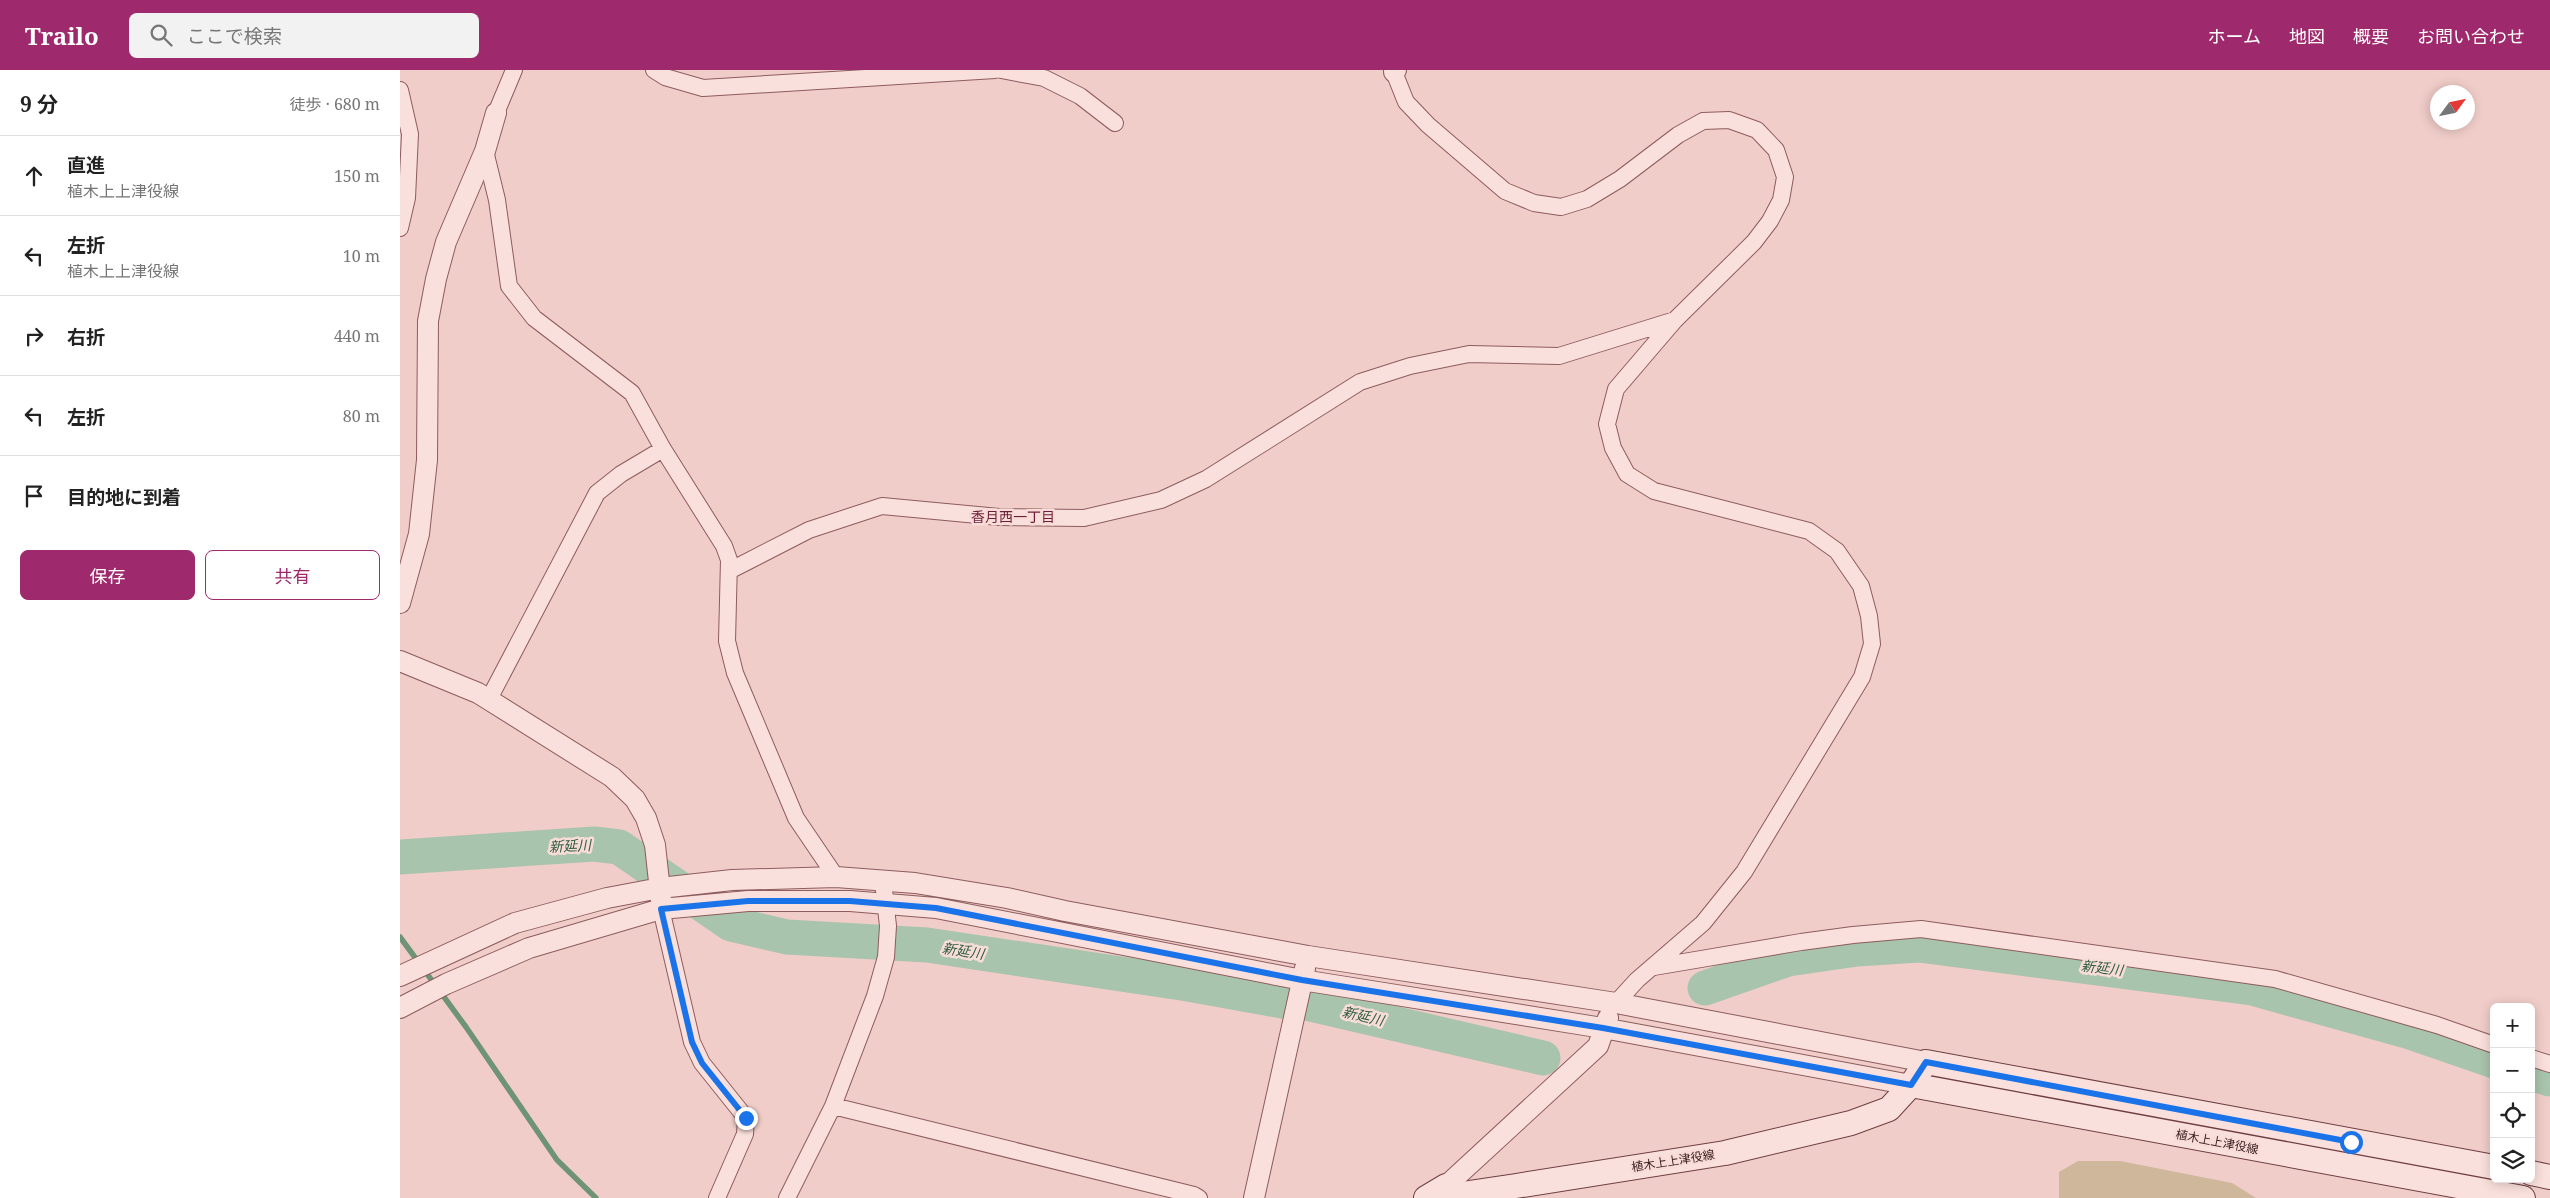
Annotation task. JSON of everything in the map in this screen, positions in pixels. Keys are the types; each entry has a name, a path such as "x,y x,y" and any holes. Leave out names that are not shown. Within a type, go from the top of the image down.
{"main road":[{"name":"植木上上津役線","path":"1436,1192 1462,1194 1725,1153 1852,1123 1889,1109 1911,1085 1926,1062 2490,1166"},
{"name":"植木上上津役線","path":"1911,1085 2523,1198"},
{"path":"2535,1174 2550,1176"}],"street":[{"path":"400,603 419,534 427,460 428,321 436,279 446,242 485,151 496,113 514,70"},
{"path":"654,70 666,77 703,88 995,70"},
{"path":"1001,70 1044,78 1080,96 1115,123"},
{"path":"1395,71 1406,102 1428,125 1505,191 1534,203 1561,207 1587,199 1620,179 1678,135 1703,121 1729,120 1757,130 1776,150 1785,177 1781,200 1770,221 1754,242 1675,320 1616,389 1607,424 1613,448 1627,474 1654,492 1808,531 1837,551 1861,586 1869,616 1872,644 1862,677 1744,872 1703,923 1616,1003 1603,1028 1598,1046 1436,1192"},
{"path":"400,90 410,134 407,198 400,228"},
{"path":"485,151 497,200 509,286 534,318 632,393 663,449 724,546 729,560 727,641 735,673 796,818 836,877"},
{"path":"729,571 808,530 882,506 999,517 1084,518 1161,500 1206,479 1360,382 1410,366 1469,354 1559,356 1675,320"},
{"path":"489,699 597,493 621,474 663,449"},
{"path":"400,661 489,699 612,777 635,798 646,818 655,845 661,909 692,1042 702,1063 746,1118 746,1134 718,1198"},
{"path":"1911,1085 1603,1028 1302,980 936,908 886,902 748,901 661,909 529,948 408,1004 400,977 515,923 607,898 660,888 732,880 836,877 915,883 1007,898 1065,911 1308,956 1616,1003 1926,1062"},
{"path":"787,1198 833,1106 875,996 886,956 888,926 883,881"},
{"path":"1654,967 1809,940 1921,929 2275,978 2437,1025 2490,1044"},
{"path":"1254,1198 1308,956"},
{"path":"2535,1059 2550,1064"},
{"path":"833,1106 1194,1195 1199,1198"}],"shaded area":[{"path":"2078,1161 2120,1161 2232,1183 2256,1198 2059,1198 2059,1172"}],"waterway":[{"name":"新延川","path":"400,857 594,844 619,847 731,924 787,937 927,945 1188,984 1293,1003 1306,1003 1543,1058"},
{"path":"400,937 466,1027 557,1160 596,1198"},
{"name":"新延川","path":"1705,988 1788,959 1857,949 1919,945 2252,988 2410,1032 2490,1060"},
{"name":"新延川","path":"2535,1074 2550,1079"}],"district":[{"name":"香月西一丁目","path":"1013,517"}],"route":[{"path":"746,1118 702,1063 692,1042 661,909 748,901 886,902 936,908 1302,980 1603,1028 1911,1085 1926,1062 2351,1142"}]}
